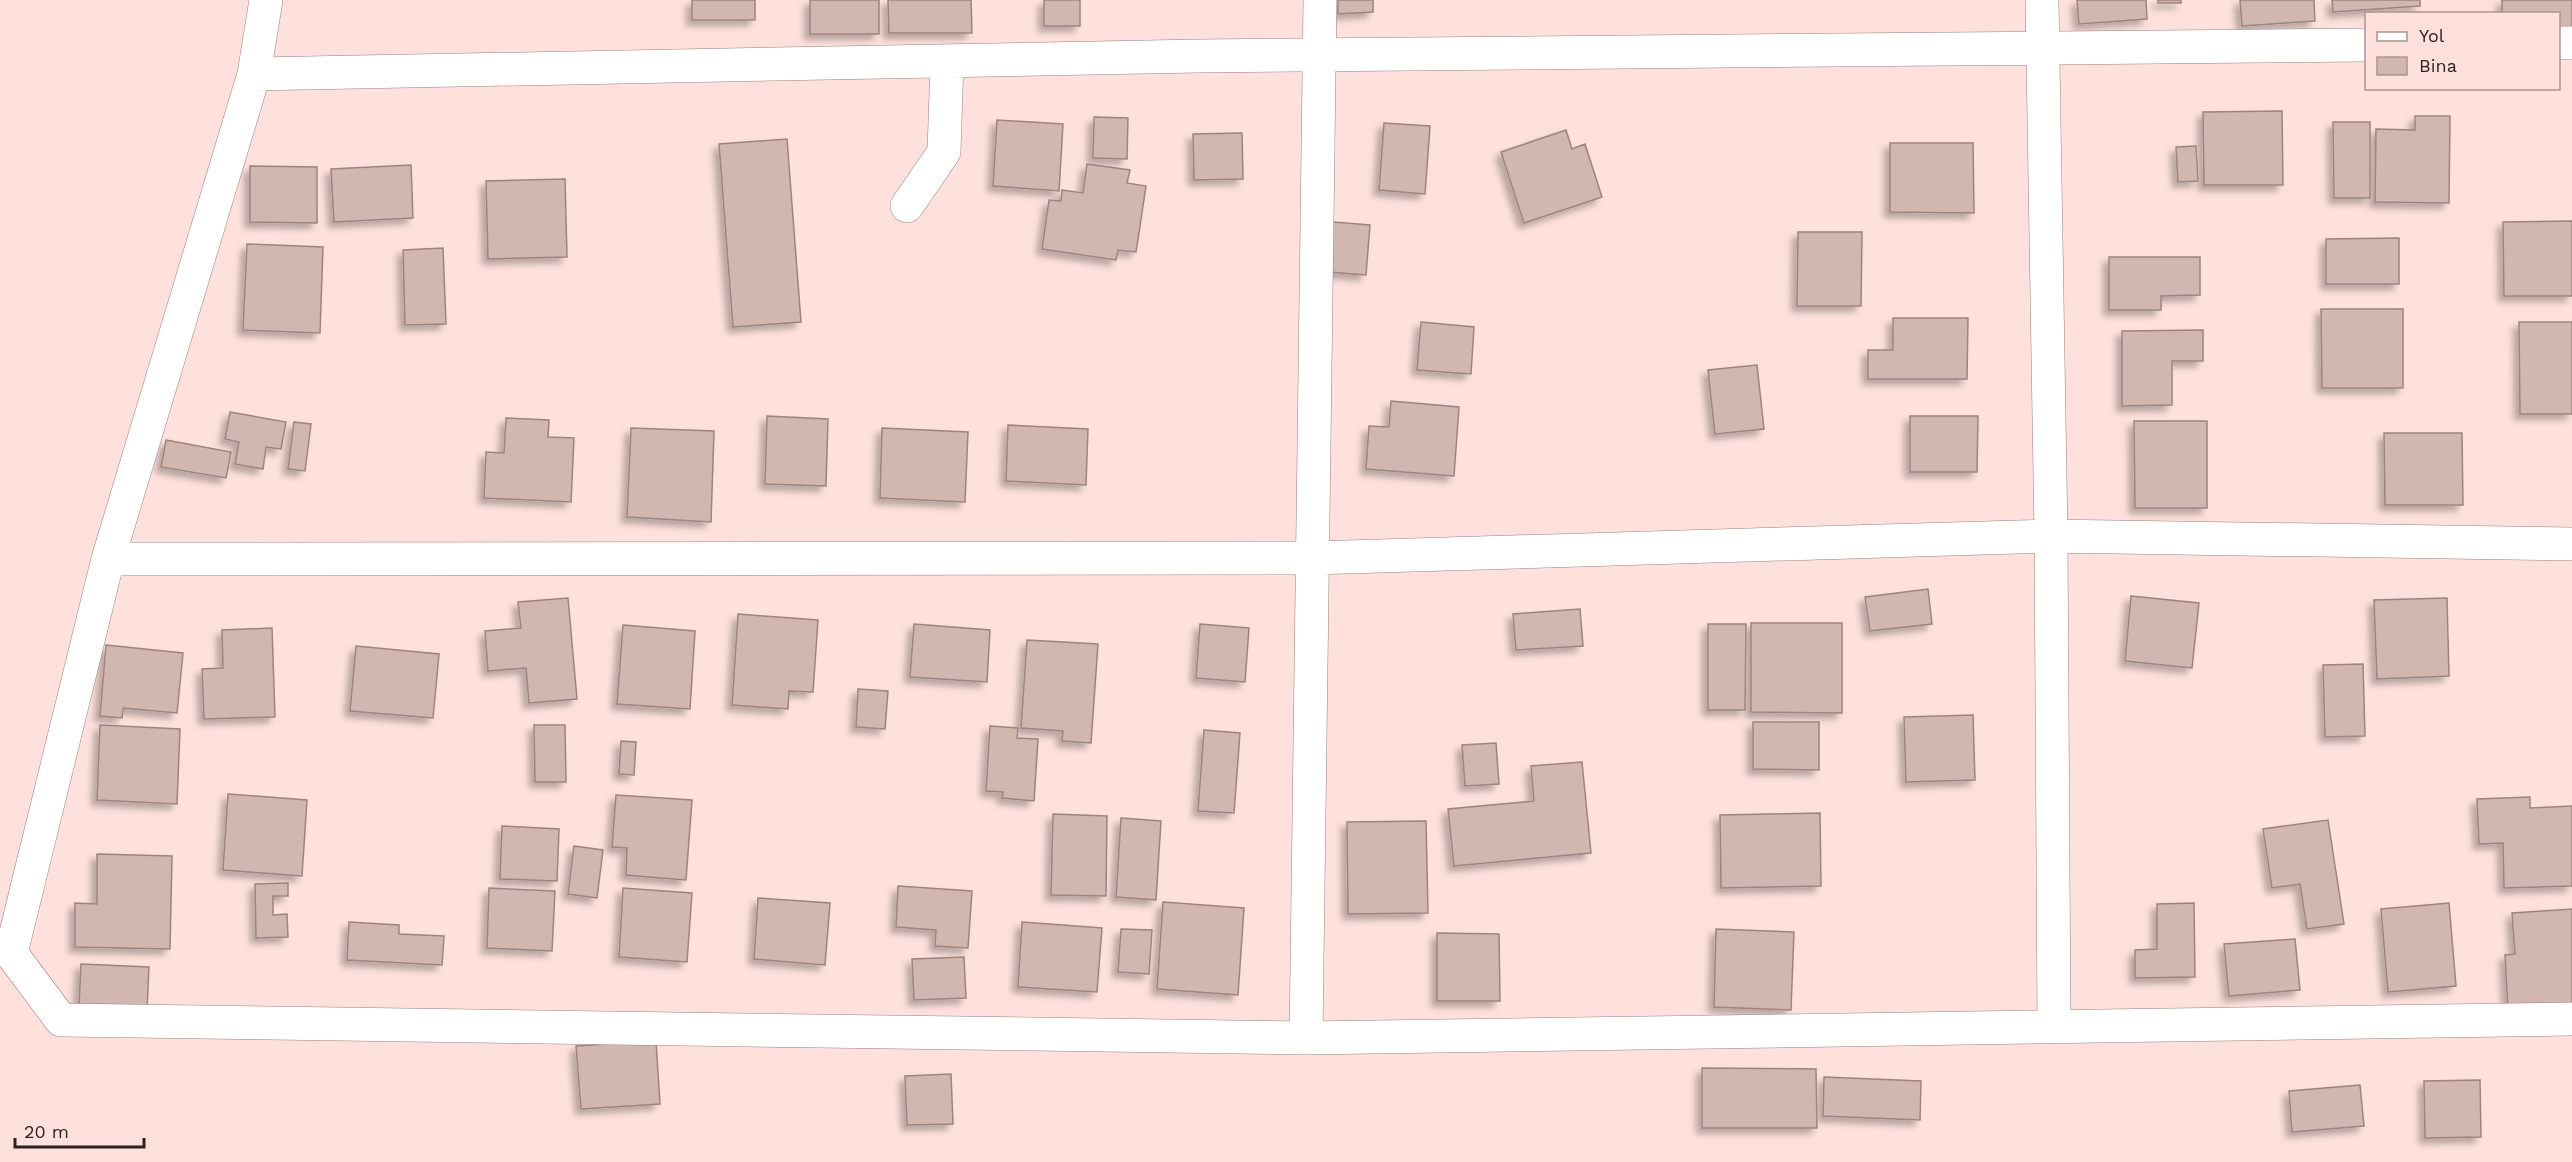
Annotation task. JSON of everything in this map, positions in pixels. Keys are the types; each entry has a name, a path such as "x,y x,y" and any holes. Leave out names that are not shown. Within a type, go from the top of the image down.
{"street":[{"path":"266,0 254,74 108,559 11,953 61,1020 1306,1038 2572,1019"},
{"path":"1306,1038 1320,0"},
{"path":"2042,0 2051,536 2054,1026"},
{"path":"254,74 1321,55 2365,45"},
{"path":"907,206 944,152 947,61"},
{"path":"108,559 1312,558 2051,536 2572,544"}],"building":[{"path":"692,0 755,0 755,20 692,20"},
{"path":"810,0 879,0 879,34 810,34"},
{"path":"888,0 971,0 972,33 889,33"},
{"path":"1044,0 1080,0 1080,26 1044,26"},
{"path":"1338,0 1373,0 1373,12 1338,14"},
{"path":"2077,0 2146,0 2147,19 2079,24"},
{"path":"2158,0 2181,0 2181,3 2158,3"},
{"path":"2240,0 2314,0 2315,21 2242,26"},
{"path":"2332,0 2420,0 2420,6 2333,12"},
{"path":"2502,0 2572,0 2572,35 2560,35 2560,12 2502,12"},
{"path":"2282,111 2283,185 2204,185 2203,112"},
{"path":"2415,116 2450,116 2449,203 2375,202 2376,129 2415,130"},
{"path":"1094,117 1128,118 1127,159 1093,158"},
{"path":"997,120 1063,124 1059,191 993,186"},
{"path":"2333,122 2370,122 2370,198 2334,198"},
{"path":"1384,123 1430,126 1425,194 1379,190"},
{"path":"1566,130 1572,149 1585,144 1602,197 1524,223 1501,152"},
{"path":"1242,133 1243,179 1194,180 1193,134"},
{"path":"787,139 801,322 733,327 719,144"},
{"path":"1890,143 1973,143 1974,213 1890,212"},
{"path":"2196,146 2198,181 2178,182 2176,147"},
{"path":"1087,164 1130,170 1127,183 1146,186 1136,252 1118,250 1116,260 1042,249 1049,200 1061,201 1062,190 1083,193"},
{"path":"411,165 413,218 334,222 331,169"},
{"path":"250,166 317,167 317,223 250,222"},
{"path":"565,179 567,257 488,259 486,181"},
{"path":"2572,221 2572,296 2504,296 2503,222"},
{"path":"1333,222 1370,225 1366,275 1329,272"},
{"path":"1798,232 1862,232 1861,306 1797,306"},
{"path":"2399,238 2399,284 2326,284 2326,239"},
{"path":"247,244 323,247 320,333 243,330"},
{"path":"443,248 446,324 405,325 403,250"},
{"path":"2109,257 2200,257 2200,295 2161,296 2161,310 2109,310"},
{"path":"2321,309 2403,309 2403,388 2322,388"},
{"path":"1893,318 1968,318 1967,379 1868,379 1868,350 1893,350"},
{"path":"1421,322 1474,327 1471,374 1417,370"},
{"path":"2519,322 2572,322 2572,414 2520,414"},
{"path":"2203,330 2203,361 2172,361 2172,405 2122,406 2122,331"},
{"path":"1757,365 1764,429 1715,434 1708,370"},
{"path":"1391,401 1459,407 1454,476 1366,469 1369,426 1389,427"},
{"path":"230,412 286,422 281,449 266,447 263,469 235,464 239,442 225,439"},
{"path":"767,416 828,419 826,486 765,484"},
{"path":"1910,416 1978,416 1977,472 1910,472"},
{"path":"506,418 549,420 548,437 574,438 571,502 484,498 486,452 504,453"},
{"path":"2134,421 2207,421 2207,508 2135,508"},
{"path":"294,422 311,424 305,471 288,469"},
{"path":"1008,425 1088,429 1086,485 1006,481"},
{"path":"631,428 714,431 711,522 627,517"},
{"path":"882,428 968,432 965,502 880,498"},
{"path":"2384,433 2462,433 2463,505 2385,505"},
{"path":"166,440 231,452 226,478 161,467"},
{"path":"1928,589 1932,624 1870,631 1865,597"},
{"path":"2131,596 2199,603 2192,668 2125,661"},
{"path":"568,598 577,699 529,703 526,668 488,671 485,631 521,628 518,602"},
{"path":"2447,598 2449,676 2377,679 2374,600"},
{"path":"1580,609 1583,646 1516,650 1513,614"},
{"path":"738,614 818,620 813,692 789,691 788,709 732,705"},
{"path":"1751,623 1842,623 1842,713 1751,712"},
{"path":"914,624 990,630 987,682 910,677"},
{"path":"1200,624 1249,628 1245,682 1196,678"},
{"path":"1708,624 1746,624 1745,710 1708,710"},
{"path":"623,625 695,631 690,709 617,704"},
{"path":"272,628 275,717 204,719 202,669 223,668 222,630"},
{"path":"1027,640 1098,644 1091,743 1062,741 1063,731 1021,728"},
{"path":"106,645 183,653 177,713 123,708 122,718 100,716"},
{"path":"356,646 439,654 433,718 350,711"},
{"path":"2363,664 2365,736 2325,737 2323,665"},
{"path":"858,689 888,691 885,729 856,727"},
{"path":"1973,715 1975,780 1906,782 1904,717"},
{"path":"1753,722 1819,722 1819,770 1753,769"},
{"path":"100,725 180,729 177,804 97,800"},
{"path":"534,725 565,725 566,782 535,782"},
{"path":"990,726 1018,728 1017,738 1038,739 1034,801 1002,798 1003,792 986,791"},
{"path":"1204,730 1240,733 1234,813 1198,811"},
{"path":"621,741 636,742 634,775 619,774"},
{"path":"1496,743 1499,784 1465,786 1462,745"},
{"path":"1582,762 1591,853 1454,866 1448,809 1534,801 1531,766"},
{"path":"228,794 307,800 302,876 223,870"},
{"path":"616,795 692,800 686,880 626,875 627,848 612,847"},
{"path":"2530,797 2530,808 2572,806 2572,886 2504,888 2503,843 2479,844 2477,799"},
{"path":"1820,813 1821,886 1721,888 1720,815"},
{"path":"1053,814 1107,816 1106,896 1051,895"},
{"path":"1121,818 1161,821 1156,900 1116,897"},
{"path":"2328,820 2344,924 2307,929 2300,884 2272,888 2263,829"},
{"path":"1426,821 1428,913 1348,914 1347,822"},
{"path":"502,826 559,829 557,881 500,879"},
{"path":"574,846 603,850 597,898 568,894"},
{"path":"97,854 172,856 170,949 75,947 75,903 97,904"},
{"path":"288,883 288,896 273,896 273,915 287,914 288,937 256,938 255,884"},
{"path":"898,886 972,891 968,948 935,946 936,930 896,927"},
{"path":"489,888 555,891 552,951 487,948"},
{"path":"623,888 692,893 687,962 619,957"},
{"path":"758,898 830,903 825,965 754,959"},
{"path":"1163,902 1244,908 1238,995 1157,989"},
{"path":"2194,903 2195,977 2135,978 2135,950 2157,949 2157,904"},
{"path":"2449,903 2456,986 2388,992 2381,909"},
{"path":"2572,909 2572,1007 2508,1011 2505,955 2515,954 2512,913"},
{"path":"349,922 399,925 399,934 444,936 442,965 347,960"},
{"path":"1022,922 1102,928 1097,992 1018,987"},
{"path":"1121,929 1152,930 1149,974 1118,972"},
{"path":"1716,929 1794,932 1791,1010 1714,1007"},
{"path":"1437,933 1499,934 1500,1001 1437,1001"},
{"path":"2295,939 2300,990 2229,996 2224,944"},
{"path":"964,957 966,998 914,1000 912,959"},
{"path":"81,964 149,967 147,1010 79,1006"},
{"path":"656,1041 660,1104 581,1109 576,1046"},
{"path":"1702,1068 1816,1069 1817,1128 1702,1128"},
{"path":"951,1074 953,1124 907,1125 905,1076"},
{"path":"1824,1077 1921,1081 1920,1120 1823,1116"},
{"path":"2480,1080 2481,1137 2425,1138 2424,1081"},
{"path":"2360,1085 2364,1126 2292,1132 2289,1091"}]}
